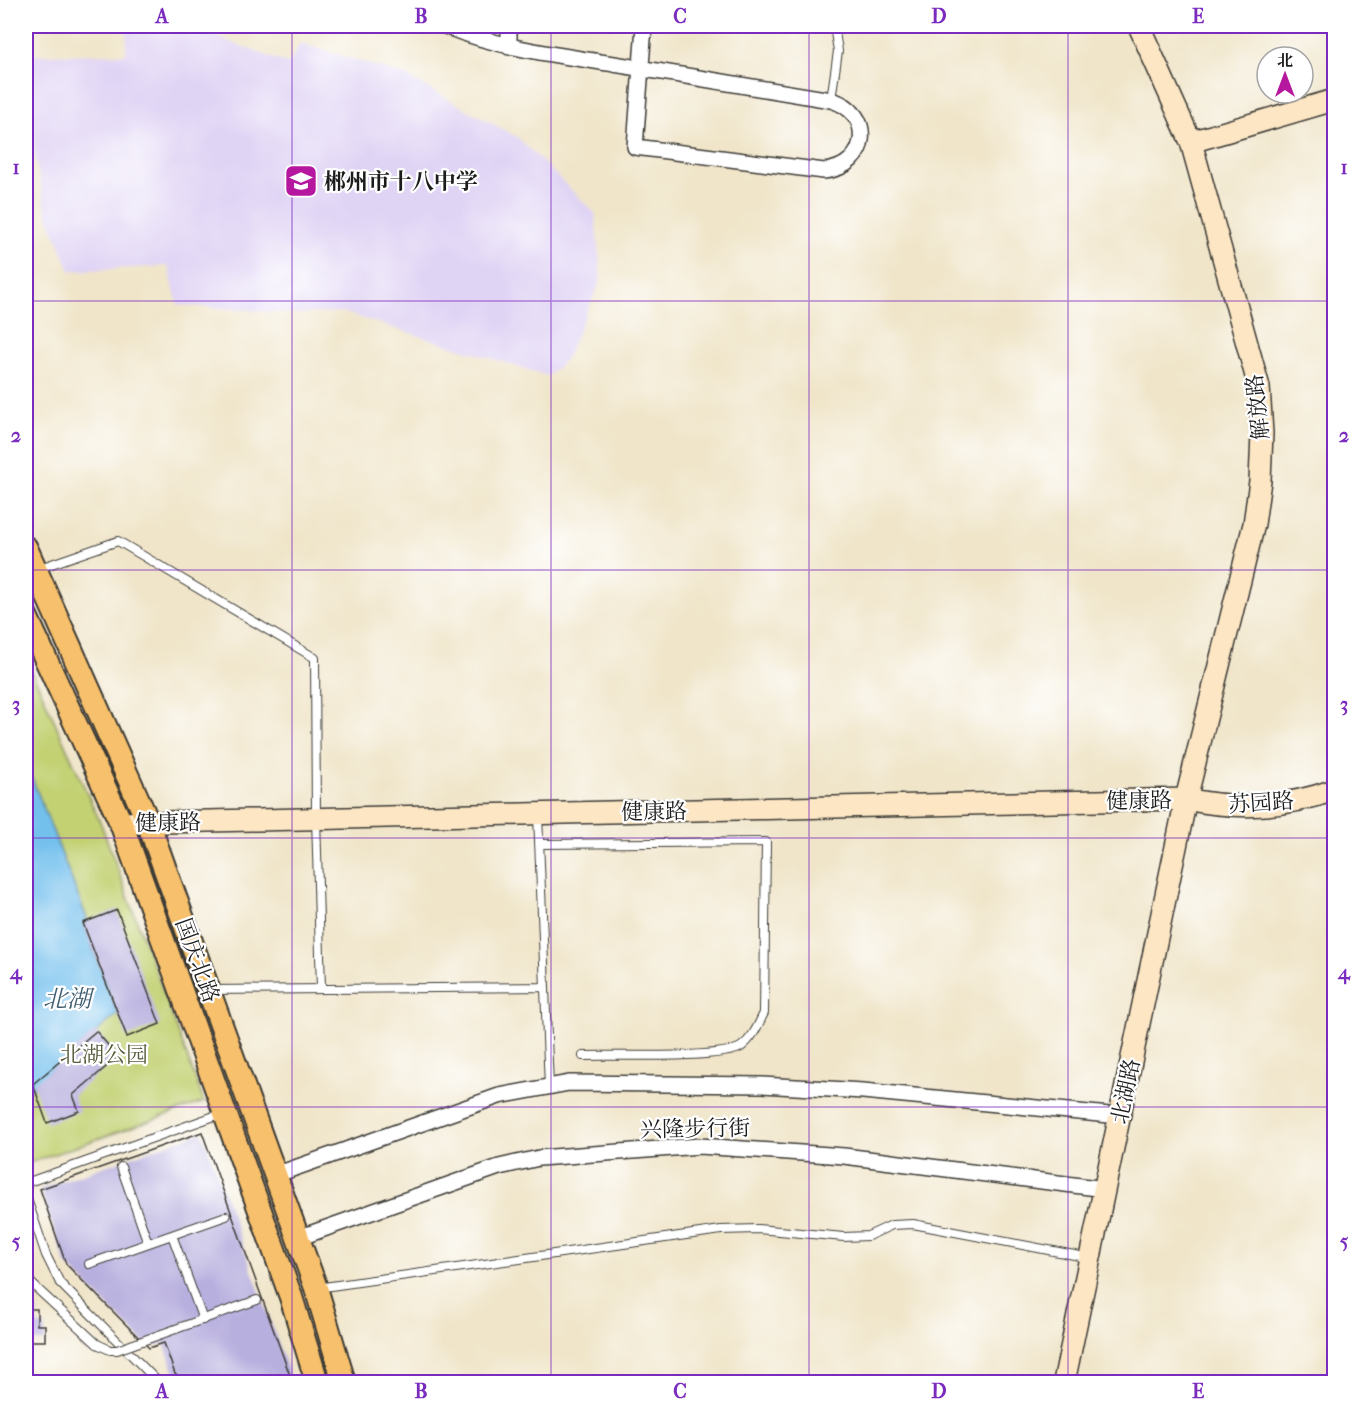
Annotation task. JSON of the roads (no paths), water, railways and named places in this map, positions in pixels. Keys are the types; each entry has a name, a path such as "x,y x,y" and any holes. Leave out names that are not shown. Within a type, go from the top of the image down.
{"main road":[{"name":"国庆北路","path":"26,548 148,822 316,1288 344,1383"},
{"name":"国庆北路","path":"26,616 121,823 291,1297 317,1382"}],"street":[{"path":"445,26 509,47 641,69 831,100 845,105 859,122 862,137 853,159 840,168 824,171 635,147 641,69 644,26"},
{"path":"509,26 509,47"},
{"name":"解放路","path":"1139,26 1191,142 1259,387 1262,433 1260,481 1254,524 1186,800"},
{"path":"1191,142 1335,100"},
{"name":"苏园路","path":"1186,800 1232,807 1255,807 1299,801 1335,790"},
{"name":"健康路","path":"121,823 1186,800"},
{"name":"北湖路","path":"1064,1383 1186,800"},
{"path":"275,1175 499,1096 569,1083 762,1084 863,1090 1120,1116"},
{"name":"兴隆步行街","path":"298,1238 499,1167 539,1158 700,1146 844,1156 1105,1189"}],"lane":[{"path":"831,100 838,51 834,26"},
{"path":"36,570 118,541 315,658 316,818 321,989"},
{"path":"537,813 549,1087"},
{"path":"539,844 766,842 764,1012 754,1033 739,1048 712,1054 583,1056"},
{"path":"209,990 545,987"},
{"path":"26,1183 225,1112"},
{"path":"121,1167 148,1243"},
{"path":"26,1196 50,1265 60,1282 158,1383"},
{"path":"88,1264 226,1216"},
{"path":"316,1288 721,1230 758,1229 852,1237 868,1236 892,1225 913,1224 1090,1258"},
{"path":"172,1235 202,1320"},
{"path":"26,1276 97,1344 110,1350 117,1350 257,1300"}],"water":[{"name":"北湖","path":"26,763 88,921 83,923 118,1014 34,1084 26,1094"}],"place":[{"name":"郴州市十八中学","path":"301,181"}],"park label":[{"name":"北湖公园","path":"104,1054"}]}
